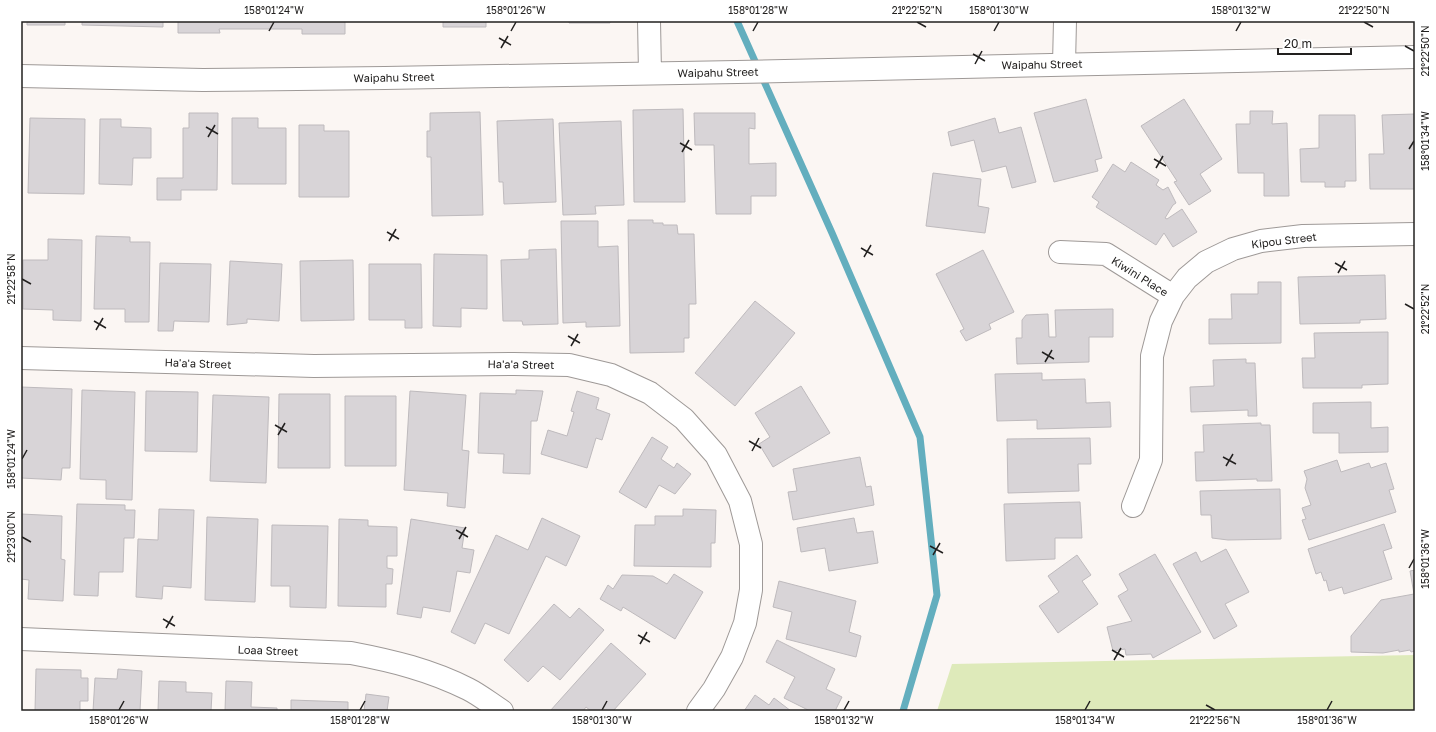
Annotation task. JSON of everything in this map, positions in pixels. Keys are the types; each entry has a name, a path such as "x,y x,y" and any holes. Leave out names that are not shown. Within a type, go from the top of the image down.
{"street":[{"path":"1064,64 1065,21"},
{"path":"650,31 650,73"},
{"name":"Waipahu Street","path":"21,76 203,80 737,72 805,69 1415,57"},
{"name":"Kipou Street","path":"1133,506 1151,460 1152,356 1160,321 1173,296 1187,278 1206,262 1233,249 1260,241 1303,236 1415,234"},
{"name":"Kiwini Place","path":"1060,252 1106,254 1173,296"},
{"name":"Ha'a'a Street","path":"21,358 314,366 514,364 569,365 611,375 650,393 684,419 716,455 740,501 751,544 751,590 745,623 732,657 714,689 698,711"},
{"name":"Loaa Street","path":"21,639 351,653 388,660 425,670 469,690 502,711"}],"green space":[{"path":"1415,655 1415,711 937,711 952,664"}],"building":[{"path":"27,21 65,21 65,25 27,25"},
{"path":"82,21 163,21 163,27 82,25"},
{"path":"178,21 345,21 345,34 302,34 302,29 219,29 220,33 178,33"},
{"path":"443,21 486,21 486,27 443,27"},
{"path":"569,21 610,21 610,23 569,23"},
{"path":"1086,99 1102,158 1095,160 1098,171 1054,182 1034,113"},
{"path":"1184,99 1222,159 1200,174 1211,191 1189,205 1174,182 1177,181 1141,126"},
{"path":"683,109 685,202 634,202 633,110"},
{"path":"1250,111 1273,111 1272,124 1287,123 1289,196 1264,196 1264,173 1238,173 1236,124 1250,124"},
{"path":"480,112 483,215 432,216 431,157 427,157 427,131 430,131 430,113"},
{"path":"189,113 218,113 217,190 181,190 181,200 157,200 157,178 183,178 183,128 189,128"},
{"path":"694,113 755,113 755,129 749,128 749,164 776,163 776,196 751,196 751,214 716,214 714,145 695,145"},
{"path":"1415,114 1415,189 1370,189 1369,154 1384,154 1382,115"},
{"path":"1319,115 1355,115 1356,181 1345,181 1345,187 1325,187 1325,182 1301,182 1300,149 1319,148"},
{"path":"30,118 85,119 84,194 28,193"},
{"path":"232,118 258,118 258,128 286,128 286,184 232,184"},
{"path":"995,118 999,133 1021,127 1036,182 1012,188 1006,166 982,172 974,140 951,146 948,132"},
{"path":"100,119 121,119 121,127 151,128 151,158 133,158 132,185 99,184"},
{"path":"553,119 556,202 504,204 503,182 499,182 497,121"},
{"path":"621,121 624,205 595,206 596,214 563,215 559,123"},
{"path":"299,125 324,125 324,131 349,131 349,197 299,197"},
{"path":"1131,162 1159,180 1156,185 1163,190 1168,187 1176,203 1173,205 1165,218 1167,219 1182,209 1197,232 1173,247 1164,233 1156,245 1096,207 1099,202 1092,197 1113,164 1125,172"},
{"path":"933,173 981,179 978,206 989,208 985,233 926,226"},
{"path":"628,220 653,220 653,223 677,225 678,234 694,234 696,304 689,304 689,338 684,338 684,352 630,353"},
{"path":"561,221 598,221 598,247 618,246 620,326 586,327 586,322 563,323"},
{"path":"96,236 130,237 130,242 150,242 149,322 125,322 125,309 94,309"},
{"path":"48,239 82,240 81,321 53,320 53,310 23,309 23,260 48,260"},
{"path":"556,249 558,324 523,325 522,321 503,321 501,260 529,259 529,250"},
{"path":"983,250 1014,312 989,324 991,329 966,341 960,331 964,329 936,274"},
{"path":"434,254 487,255 487,309 461,308 461,327 433,326"},
{"path":"353,260 354,320 301,321 300,261"},
{"path":"230,261 282,264 279,321 247,319 247,323 227,325"},
{"path":"160,263 211,264 209,322 174,321 173,331 158,331"},
{"path":"369,264 421,264 422,328 405,328 405,320 369,320"},
{"path":"1385,275 1386,319 1360,320 1360,323 1300,324 1298,277"},
{"path":"1258,282 1281,282 1281,343 1209,344 1209,319 1232,319 1231,294 1258,294"},
{"path":"755,301 795,333 735,406 695,373"},
{"path":"1113,309 1113,337 1089,337 1089,362 1017,364 1016,338 1022,338 1022,320 1026,315 1048,314 1049,337 1056,337 1055,310"},
{"path":"1388,332 1388,384 1362,385 1362,388 1303,388 1302,358 1315,358 1314,333"},
{"path":"1246,359 1246,363 1255,363 1257,416 1248,416 1248,410 1191,412 1190,387 1214,386 1213,360"},
{"path":"1042,373 1042,380 1085,379 1086,403 1110,402 1111,427 1037,429 1037,420 997,421 995,374"},
{"path":"801,386 830,433 773,467 759,444 770,437 755,413"},
{"path":"21,387 72,389 70,468 62,468 61,480 21,478"},
{"path":"82,390 135,392 132,500 106,499 106,480 80,479"},
{"path":"516,390 543,391 537,421 531,421 530,474 503,473 504,454 478,453 480,393 516,394"},
{"path":"146,391 198,392 197,452 145,451"},
{"path":"410,391 466,395 462,450 469,451 465,508 447,506 448,493 404,490"},
{"path":"577,391 599,398 596,409 610,414 602,440 596,438 587,468 541,454 548,430 567,436 574,412 571,411"},
{"path":"279,394 330,394 330,468 278,468"},
{"path":"213,395 269,397 266,483 210,481"},
{"path":"345,396 396,396 396,466 345,466"},
{"path":"1371,402 1371,428 1388,427 1388,452 1339,453 1339,433 1313,433 1313,403"},
{"path":"1261,423 1261,425 1270,425 1272,481 1257,481 1257,479 1196,481 1195,452 1204,452 1203,425"},
{"path":"652,437 668,447 661,459 674,468 677,463 691,474 675,494 659,485 646,508 619,492"},
{"path":"1090,438 1091,464 1078,464 1079,491 1008,493 1007,439"},
{"path":"860,457 866,487 871,486 874,505 793,520 788,492 797,491 793,469"},
{"path":"1337,460 1341,472 1369,463 1371,468 1386,463 1394,489 1389,490 1396,512 1309,540 1302,520 1306,519 1302,508 1311,505 1305,488 1307,479 1304,471"},
{"path":"1280,489 1281,539 1228,540 1212,538 1211,515 1201,515 1200,491"},
{"path":"1080,502 1082,538 1055,538 1055,559 1006,561 1004,504"},
{"path":"77,504 125,505 125,510 135,510 134,538 124,538 123,572 99,572 98,596 74,595"},
{"path":"159,509 194,510 191,588 163,586 162,599 136,597 138,539 158,540"},
{"path":"683,509 716,510 715,543 711,543 711,567 634,566 635,525 655,525 655,516 683,516"},
{"path":"21,514 62,516 61,559 65,560 63,601 28,599 29,580 21,579"},
{"path":"207,517 258,519 255,602 205,600"},
{"path":"542,518 580,536 566,566 546,556 509,634 485,623 475,644 451,632 496,535 528,550"},
{"path":"854,518 857,533 873,531 878,563 829,571 825,548 801,552 797,528"},
{"path":"339,519 368,520 368,526 397,527 397,556 387,556 387,568 393,569 392,584 386,584 386,607 338,606"},
{"path":"411,519 465,528 462,548 474,550 470,573 457,571 450,612 423,607 421,618 397,614"},
{"path":"1384,524 1392,548 1383,551 1392,579 1344,594 1342,587 1329,591 1326,580 1324,581 1321,572 1316,574 1308,549"},
{"path":"272,525 328,526 326,608 290,607 290,586 271,586"},
{"path":"1226,549 1249,592 1225,604 1237,626 1214,639 1173,564 1196,552 1201,562"},
{"path":"1155,554 1201,632 1153,658 1151,654 1126,655 1125,649 1113,651 1107,627 1132,621 1118,596 1128,590 1119,574"},
{"path":"1077,555 1091,575 1082,581 1098,604 1058,633 1039,606 1059,592 1048,576"},
{"path":"1415,570 1415,651 1411,652 1410,650 1399,652 1399,650 1383,653 1351,652 1351,636 1381,600 1414,594 1410,571"},
{"path":"674,574 703,592 675,639 623,607 621,611 600,599 608,585 613,589 622,575 653,576 667,584"},
{"path":"779,581 856,601 849,632 861,636 856,657 786,639 792,612 773,607"},
{"path":"554,604 570,618 579,608 604,630 560,680 543,666 528,682 504,660"},
{"path":"777,640 835,669 826,689 842,697 835,711 810,711 784,698 795,677 766,662"},
{"path":"611,643 646,674 613,711 591,711 586,707 583,711 550,711"},
{"path":"36,669 81,670 81,678 88,678 88,701 80,701 80,711 35,711"},
{"path":"118,669 142,671 140,711 93,711 95,678 117,679"},
{"path":"159,681 186,682 186,692 212,693 211,711 158,711"},
{"path":"226,681 252,682 251,707 277,708 277,711 225,711"},
{"path":"366,694 389,697 387,711 364,711"},
{"path":"755,695 769,705 774,698 791,711 744,711"},
{"path":"291,700 348,702 348,711 291,711"}],"waterway":[{"path":"737,21 832,233 920,437 937,595 903,711"}]}
